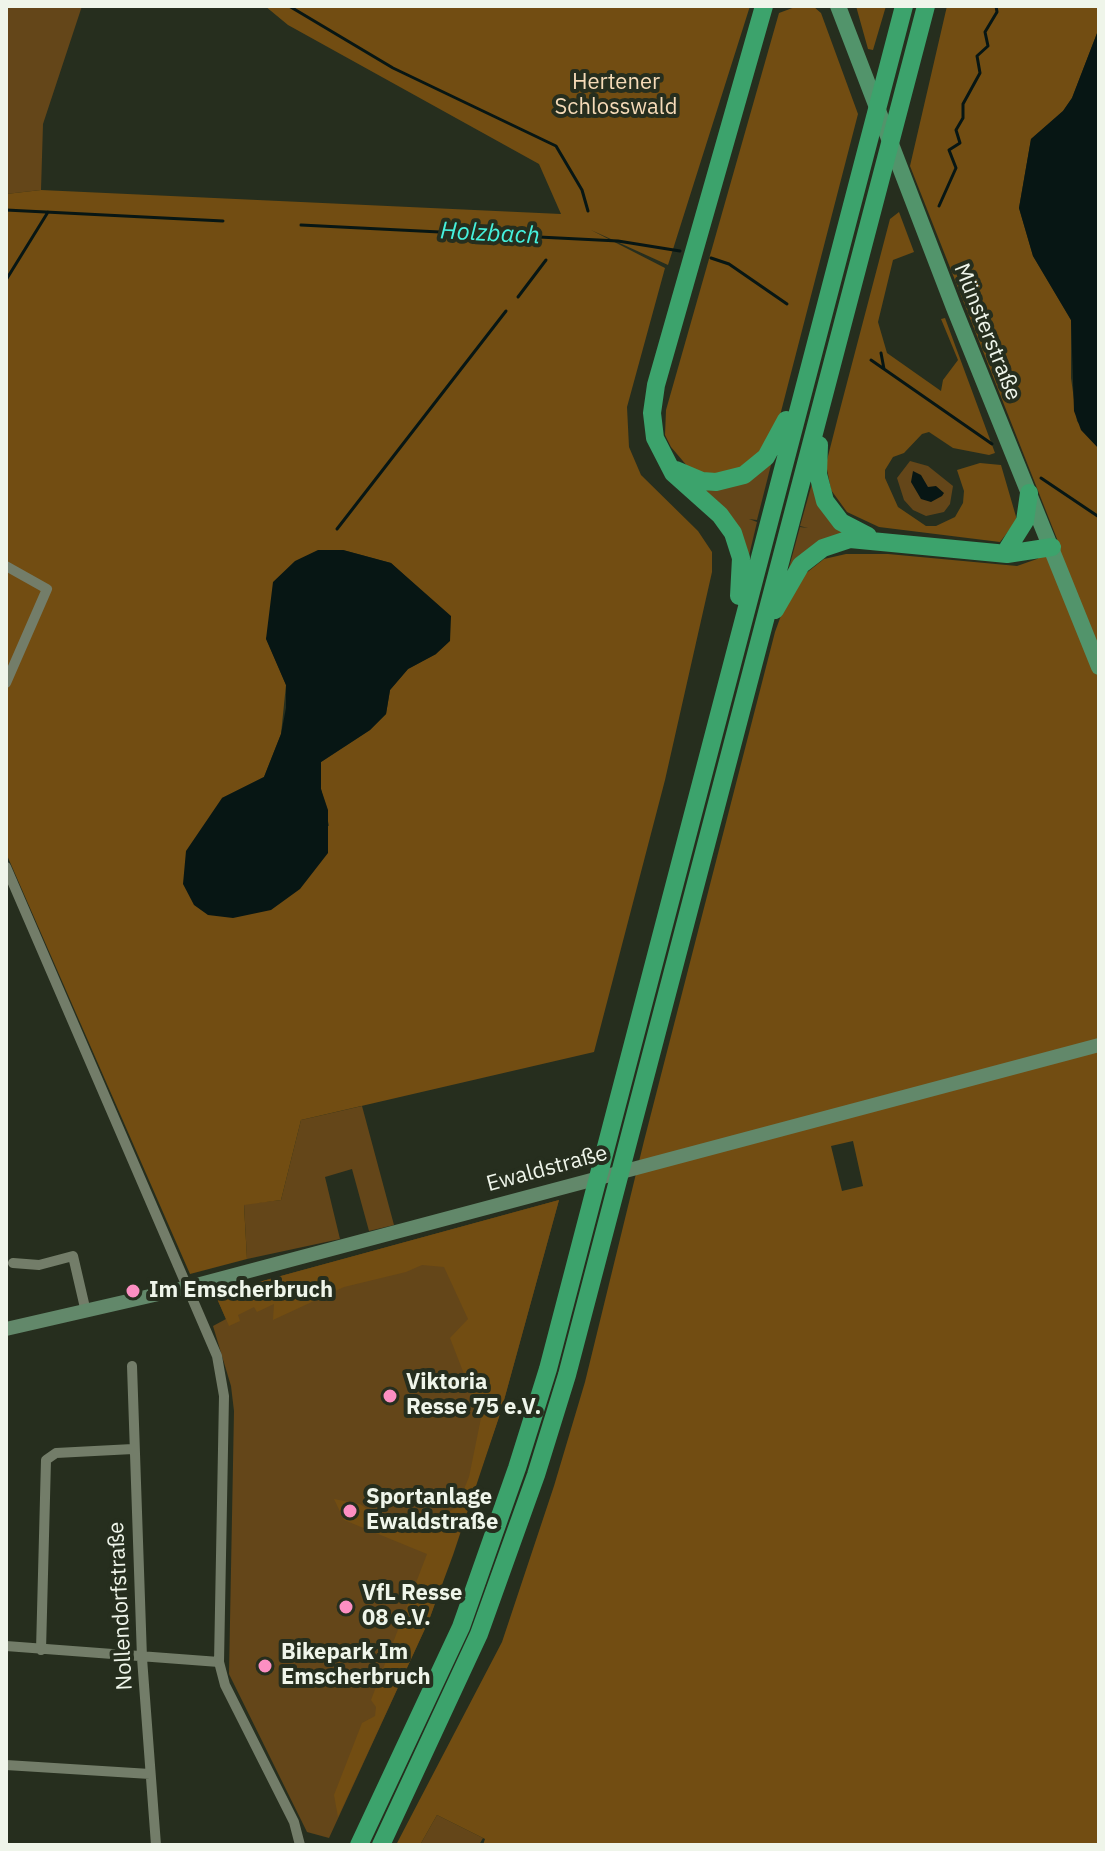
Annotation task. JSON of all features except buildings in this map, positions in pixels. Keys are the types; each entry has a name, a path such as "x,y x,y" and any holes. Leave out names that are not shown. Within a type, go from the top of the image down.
{"highway":[{"path":"727,678 742,572 738,546 720,515 683,484 665,461 652,426 656,385 764,6"},
{"path":"359,1845 428,1702 488,1555 548,1369 904,6"},
{"path":"381,1845 446,1709 511,1548 567,1375 926,6"},
{"path":"665,461 688,477 702,481 731,480 744,475 766,457 774,445 807,374"},
{"path":"822,401 817,461 825,501 841,522 878,539"},
{"path":"1008,548 1025,521 1029,493"},
{"path":"754,656 785,588 801,565 836,543 878,539 1007,554 1050,542"},
{"path":"974,550 1050,542"}],"main road":[{"name":"Münsterstraße","path":"838,9 1099,667"},
{"name":"Ewaldstraße","path":"6,1329 189,1287 1099,1045"}],"street":[{"path":"6,566 47,589 6,683"},
{"path":"6,867 217,1356 224,1396 219,1662 225,1685 294,1822 300,1845"},
{"path":"13,1263 39,1265 73,1256 86,1312"},
{"name":"Nollendorfstraße","path":"132,1366 142,1658 156,1845"},
{"path":"41,1650 46,1460 56,1453 133,1449"},
{"path":"6,1646 219,1662"},
{"path":"6,1765 150,1774"}],"shaded area":[{"path":"6,6 82,6 43,124 41,190 6,194"},
{"path":"1099,28 1099,449 1081,430 1074,411 1071,320 1033,256 1019,208 1031,139 1063,111 1072,98"},
{"path":"773,457 757,520 749,519 757,522 747,564 690,480"},
{"path":"910,461 928,466 953,486 950,504 944,512 926,516 913,510 904,500 897,478"},
{"path":"913,471 921,475 928,487 936,486 944,493 942,496 931,502 921,499 911,482"},
{"path":"813,480 852,533 787,575 800,527 808,528 800,526"},
{"path":"318,550 343,550 391,563 451,616 450,641 436,654 408,669 390,690 386,714 370,730 321,762 321,789 328,810 328,853 300,889 271,910 233,918 208,915 194,905 183,884 186,851 222,798 264,777 281,734 286,708 286,685 266,639 273,582 295,561"},
{"path":"362,1106 394,1225 369,1231 352,1169 325,1177 340,1239 247,1259 244,1204 281,1200 301,1120"},
{"name":"Sportanlage Ewaldstraße","path":"559,1200 501,1411 429,1620 329,1838 307,1832 229,1674 234,1411 231,1386 213,1326 226,1319 215,1294"},
{"path":"437,1815 483,1838 479,1845 420,1845"}],"green space":[{"name":"Hertener Schlosswald","path":"265,6 750,6 668,265 591,230 665,268 627,407 629,447 641,475 698,531 712,552 712,572 665,780 594,1052 301,1120 281,1200 244,1205 247,1259 190,1274 6,853 6,194 41,190 561,214 539,164 288,25","holes":["343,550 391,563 430,599 436,654 408,669 390,690 386,714 370,730 321,762 321,789 329,826 222,798 264,777 281,734 286,685 266,638"]},
{"path":"856,6 886,6 873,50 868,49"},
{"path":"947,6 1099,6 1099,28 1072,98 1063,111 1031,139 1019,208 1033,256 1071,320 1071,378 1077,421 1099,449 1099,1845 483,1845 485,1839 437,1815 420,1845 396,1845 502,1642 554,1486 585,1382 775,632 787,599 805,574 824,559 846,554 888,554 1017,566 1037,559 1059,544 910,166","holes":["853,1141 863,1186 842,1191 831,1146"]},
{"path":"795,7 814,7 821,13 858,114 776,431 755,461 721,475 700,473 688,467 671,447 665,435 666,410 779,13"},
{"path":"899,212 914,252 893,260 878,322 887,353 941,391 943,380 958,360 941,319 945,318 995,453 989,455 953,448 929,432 922,434 904,453 893,457 885,470 885,478 898,507 926,526 936,526 955,517 963,503 964,491 957,470 980,463 1001,465 1017,520 1000,542 879,527 847,512 831,490 826,464 890,219"},
{"path":"559,1200 501,1411 453,1555 429,1620 338,1817 334,1795 362,1723 375,1716 376,1707 371,1700 427,1554 344,1520 334,1499 360,1504 403,1533 456,1508 469,1477 481,1418 450,1338 468,1319 444,1267 422,1265 344,1287 273,1320 274,1304 257,1312 254,1307 238,1315 240,1321 229,1326 215,1294"}],"waterway":[{"path":"289,6 393,68 556,146 582,190 588,211"},
{"path":"939,206 956,168 949,150 960,143 956,130 963,118 963,104 980,73 977,56 988,46 985,32 997,12 996,6"},
{"name":"Holzbach","path":"6,210 223,221"},
{"path":"6,280 48,212"},
{"name":"Holzbach","path":"301,225 618,241 680,251"},
{"name":"Holzbach","path":"711,258 729,264 787,304"},
{"path":"518,297 546,260"},
{"path":"337,529 506,311"},
{"path":"881,353 884,369"},
{"name":"Holzbach","path":"871,360 992,444"},
{"name":"Holzbach","path":"1041,478 1099,517"}],"place":[{"name":"Im Emscherbruch","path":"133,1291"},
{"name":"Viktoria Resse 75 e.V.","path":"390,1396"},
{"name":"Sportanlage Ewaldstraße","path":"350,1511"},
{"name":"VfL Resse 08 e.V.","path":"346,1607"},
{"name":"Bikepark Im Emscherbruch","path":"265,1666"}]}
